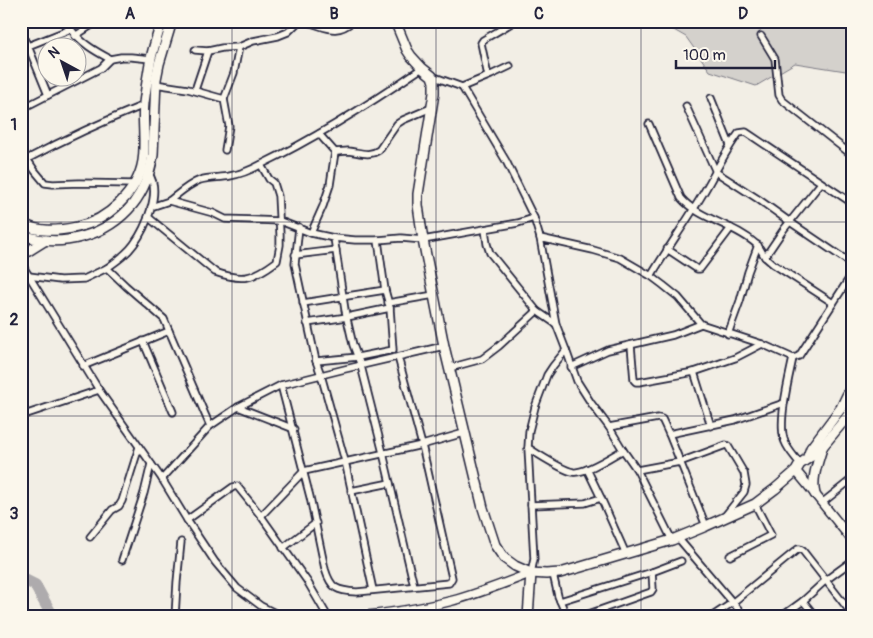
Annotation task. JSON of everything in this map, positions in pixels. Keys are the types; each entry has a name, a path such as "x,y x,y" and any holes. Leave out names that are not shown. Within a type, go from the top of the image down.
{"main road":[{"path":"23,229 36,228 52,231 92,223 124,199 134,184 143,162 144,105 151,59 162,21"},
{"path":"23,229 46,240 64,240 91,235 121,216 140,194 149,174 153,155 155,84 158,64 172,21"},
{"path":"396,22 407,50 422,68 432,76 434,82 434,93 418,194 423,240 444,346 483,508 494,545 504,558 515,566 532,573 553,574 675,539 706,526 756,504 775,489 822,448 852,408"},
{"path":"22,259 46,240"},
{"path":"801,465 841,408 852,385"},
{"path":"815,494 813,487 814,479 822,448"},
{"path":"528,617 532,573"}],"street":[{"path":"61,21 85,45 110,59 131,56 151,59"},
{"path":"76,36 98,21"},
{"path":"195,50 208,51 239,46 278,36 288,32 299,22 308,22 334,30 345,27 353,21"},
{"path":"488,76 482,40 515,21"},
{"path":"28,46 71,29"},
{"path":"21,33 48,95"},
{"path":"761,36 775,59 779,95 782,100 852,155"},
{"path":"225,150 229,126 224,99 234,73 239,46"},
{"path":"195,90 208,51"},
{"path":"21,109 102,68 110,59"},
{"path":"462,87 510,66"},
{"path":"150,207 168,201 200,180 230,176 261,165 318,134 422,68"},
{"path":"432,76 462,87 506,161 534,218 540,238 556,324 577,381 637,470 675,539 745,617"},
{"path":"155,84 195,90 224,99"},
{"path":"712,98 730,145"},
{"path":"134,184 46,183 24,160 144,105"},
{"path":"686,106 716,172 758,198 852,264"},
{"path":"335,152 374,153 397,124 431,108"},
{"path":"649,124 681,198 686,203 741,233 758,245 765,257 773,264 833,303"},
{"path":"650,276 694,209 730,145 740,134 746,132 852,203"},
{"path":"318,134 335,152"},
{"path":"311,232 330,186 335,152"},
{"path":"148,217 215,272 224,276 244,278 262,273 277,261 280,245 280,220 276,188 261,165"},
{"path":"29,276 60,280 84,279 107,268 122,257 133,245 148,217 154,186 153,179 149,174"},
{"path":"765,257 821,183"},
{"path":"168,201 213,213 226,219 280,220 311,232 334,238 378,240 401,238 423,240 518,223 534,218"},
{"path":"299,227 295,264 307,323 345,461 373,590"},
{"path":"667,248 697,269 700,269 732,228"},
{"path":"23,229 22,259 29,276 83,366 162,479 215,562 237,588 261,606 280,616 292,617"},
{"path":"485,229 490,253 537,311 556,324"},
{"path":"334,238 353,344 361,366 383,453 414,586"},
{"path":"540,238 620,258 650,276 678,297 701,324 762,344 793,358 799,356 852,274"},
{"path":"316,361 358,357 393,350 389,305 378,240"},
{"path":"728,334 758,245"},
{"path":"295,255 336,250"},
{"path":"107,268 164,319 210,426"},
{"path":"303,302 385,290"},
{"path":"307,323 347,317 434,295"},
{"path":"449,368 482,360 500,346 537,311"},
{"path":"571,368 608,350 673,335 701,324"},
{"path":"83,366 169,331"},
{"path":"143,341 174,412"},
{"path":"631,345 634,380 636,382 694,372 735,358 762,344"},
{"path":"162,479 210,426 238,407 281,385 444,346"},
{"path":"351,617 383,614 450,601 532,573 534,559 528,448 529,431 535,407 548,374 566,350"},
{"path":"281,385 294,429 325,569 333,586 343,592 357,592 450,583 452,578 422,444 398,358"},
{"path":"793,358 784,403 782,434 785,442 801,465 815,494 852,540"},
{"path":"694,372 711,426"},
{"path":"21,416 99,390"},
{"path":"669,434 711,426 759,413 784,403"},
{"path":"238,407 294,429"},
{"path":"609,427 658,418 662,419 706,526"},
{"path":"262,516 304,471 464,433"},
{"path":"637,470 680,462 726,445 730,448 744,473 746,485 744,492 723,518"},
{"path":"90,537 122,501 139,447"},
{"path":"528,448 551,462 573,472 600,464 623,450"},
{"path":"122,560 144,493 150,464"},
{"path":"587,469 626,554"},
{"path":"822,503 852,479"},
{"path":"351,491 390,483"},
{"path":"187,520 237,486 262,516 328,617"},
{"path":"531,505 584,503 601,498"},
{"path":"756,504 775,542"},
{"path":"283,548 316,523"},
{"path":"730,556 771,535"},
{"path":"176,617 176,582 181,542"},
{"path":"712,617 798,549 802,551 826,580 851,615"},
{"path":"560,601 681,561"},
{"path":"781,617 852,561"},
{"path":"580,617 651,592 653,589 652,572"},
{"path":"553,574 560,601 567,617"},
{"path":"803,601 816,617"}],"shaded area":[{"path":"658,21 852,21 852,72 795,63 756,86 710,71 686,37"}],"waterway":[{"path":"21,578 35,585 53,617"}]}
